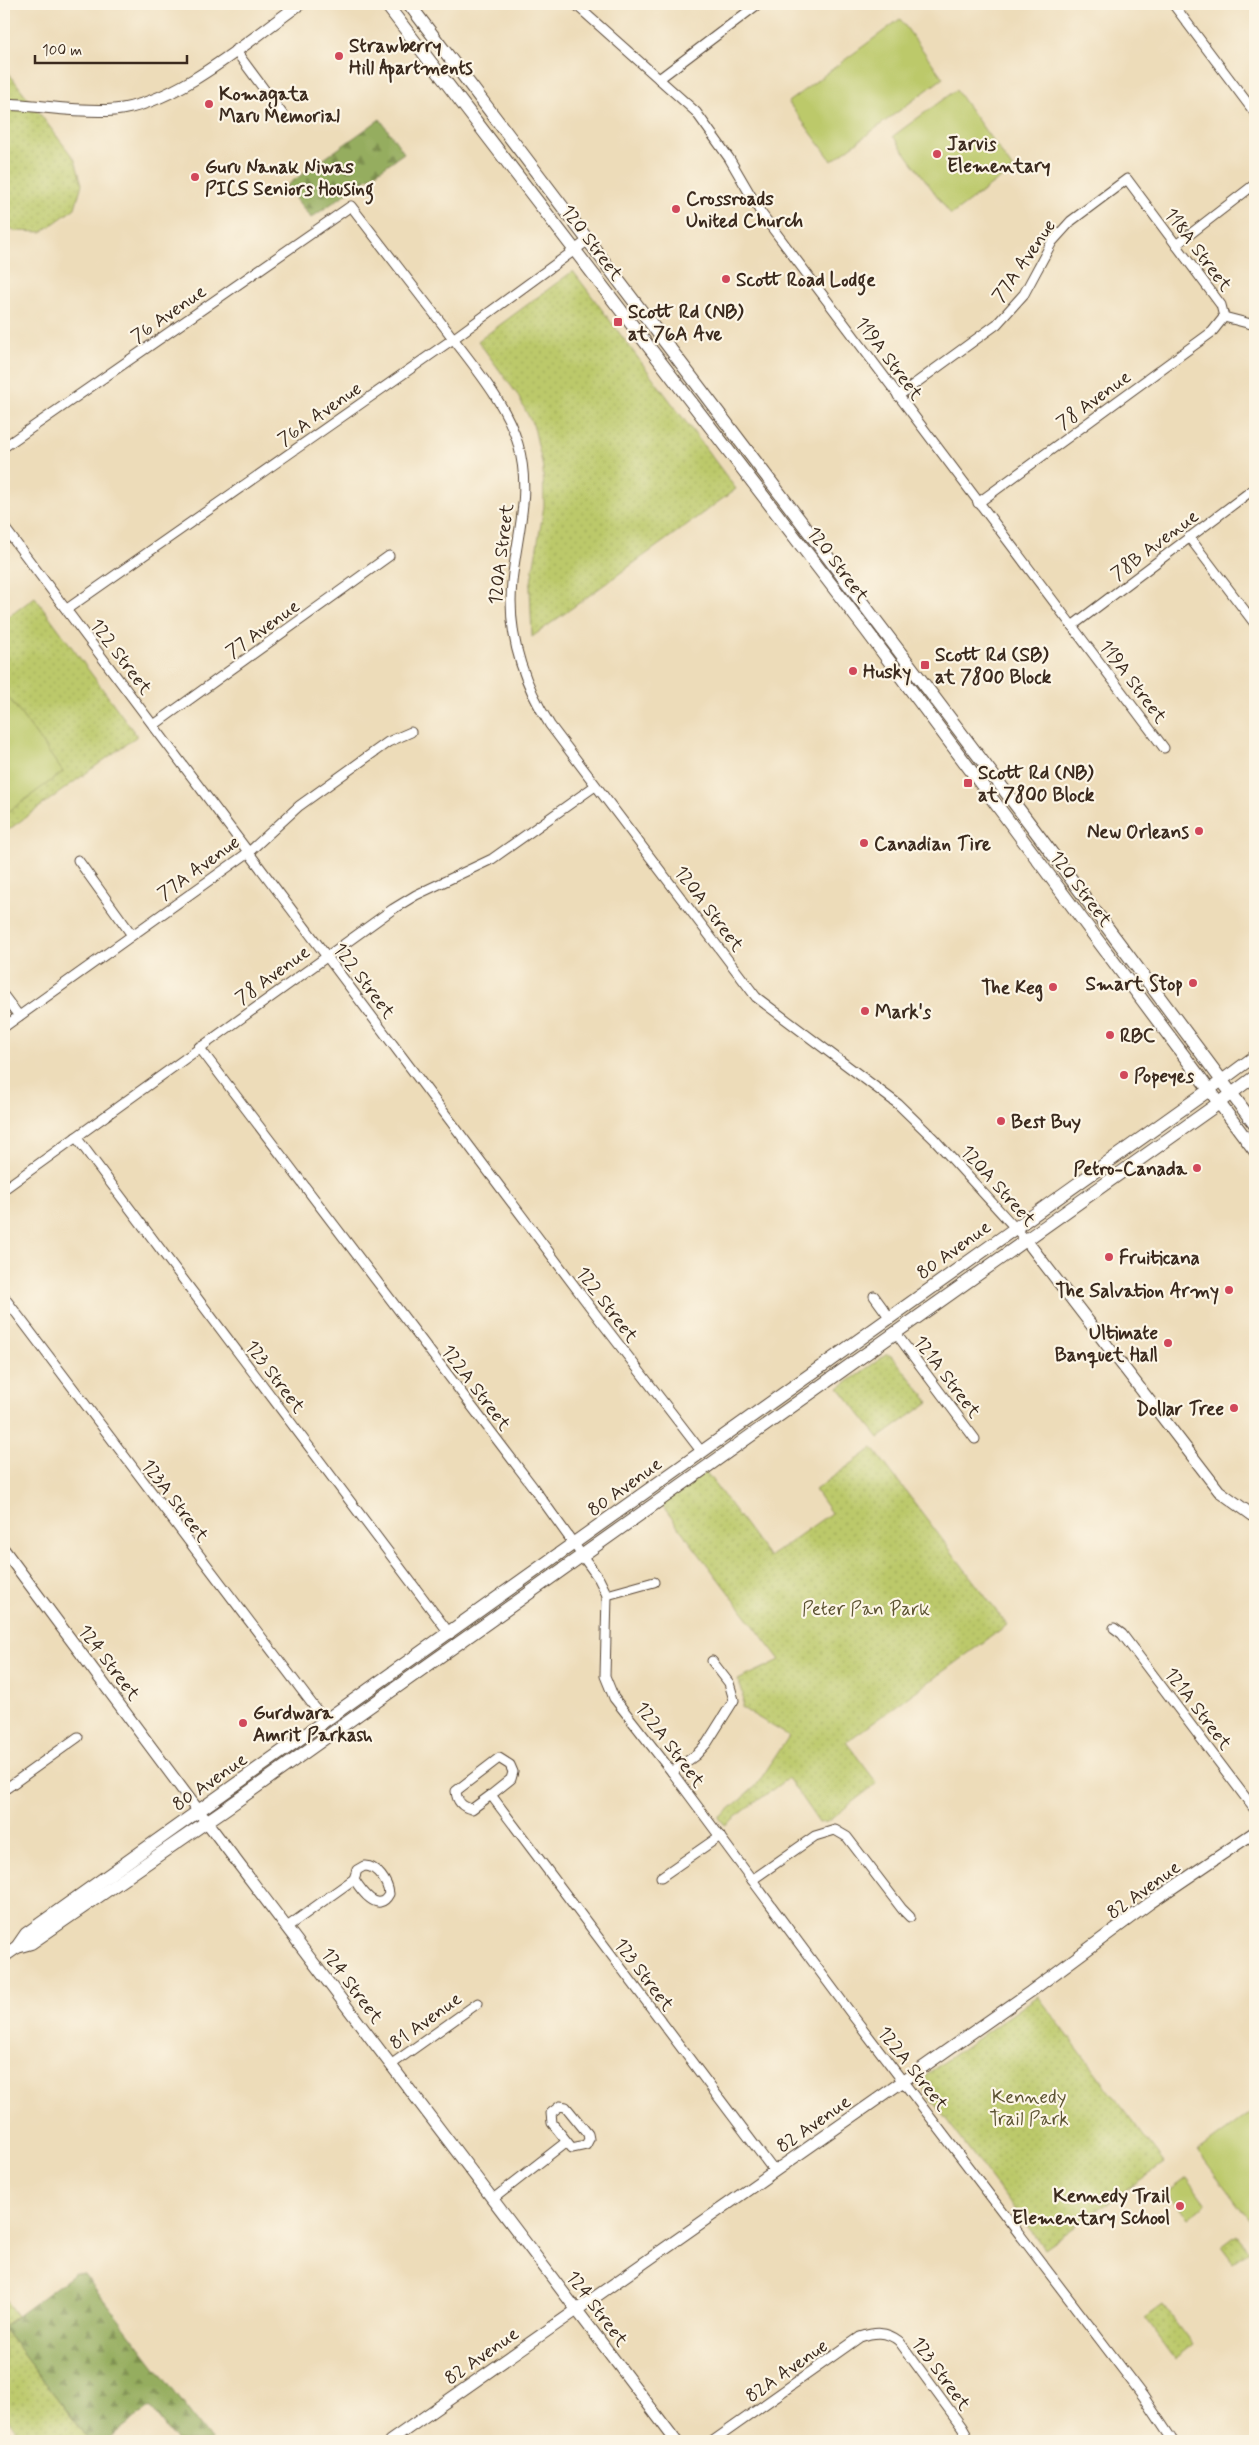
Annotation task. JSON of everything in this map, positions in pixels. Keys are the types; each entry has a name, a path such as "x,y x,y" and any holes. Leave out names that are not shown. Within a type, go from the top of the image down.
{"main road":[{"name":"120 Street","path":"386,4 576,249 866,630 1255,1151"},
{"name":"120 Street","path":"409,4 1255,1125"},
{"path":"757,487 761,486 767,490 785,514 799,520"},
{"path":"866,630 874,633 901,668 918,676"},
{"path":"910,689 918,690 948,727 960,732"},
{"name":"80 Avenue","path":"202,1816 298,1757 424,1667 578,1550 701,1451 1209,1090"},
{"name":"80 Avenue","path":"4,1956 17,1947 31,1943 202,1816 325,1721 450,1634 810,1393 1219,1103"},
{"path":"895,1332 898,1323 929,1300 932,1288"},
{"path":"810,1393 820,1379 883,1333 890,1318"},
{"path":"424,1667 428,1659 446,1645 450,1634"},
{"path":"298,1757 303,1747 320,1734 325,1721"}],"street":[{"path":"4,104 114,110 146,104 188,84 300,4"},
{"name":"119A Street","path":"575,4 696,112 729,158 761,213 1164,748"},
{"path":"659,79 758,4"},
{"path":"1173,4 1255,113"},
{"path":"235,50 286,118"},
{"name":"77A Avenue","path":"898,396 997,324 1024,294 1052,242 1071,221 1127,179"},
{"name":"118A Street","path":"1127,179 1221,305 1224,317 1251,324"},
{"path":"1176,245 1255,184"},
{"name":"120A Street","path":"351,206 496,396 518,442 525,482 523,517 512,580 510,614 514,639 526,680 534,700 550,725 756,997 898,1104 1026,1240 1219,1491 1255,1517"},
{"name":"76 Avenue","path":"4,447 351,206"},
{"name":"76A Avenue","path":"66,608 454,339 587,241"},
{"name":"78 Avenue","path":"978,503 1212,332 1224,317"},
{"name":"78B Avenue","path":"1072,626 1255,488"},
{"name":"122 Street","path":"4,527 600,1320 701,1451"},
{"path":"1189,537 1255,624"},
{"name":"77 Avenue","path":"154,726 389,556"},
{"name":"77A Avenue","path":"4,1028 249,852 298,806 388,742 411,732"},
{"name":"78 Avenue","path":"4,1189 401,903 498,855 595,786"},
{"path":"78,860 132,935"},
{"path":"4,996 19,1016"},
{"name":"122A Street","path":"199,1047 599,1579 607,1595 608,1626 605,1669 607,1684 614,1698 720,1836 852,2016 904,2081 1143,2396 1173,2441"},
{"name":"80 Avenue","path":"1209,1090 1255,1056"},
{"name":"80 Avenue","path":"1219,1103 1255,1076"},
{"name":"123 Street","path":"76,1137 450,1634"},
{"path":"874,1296 890,1318"},
{"name":"123A Street","path":"4,1297 325,1721"},
{"name":"121A Street","path":"895,1332 975,1440"},
{"name":"124 Street","path":"4,1550 202,1816 392,2064 676,2441"},
{"path":"607,1595 654,1582"},
{"name":"121A Street","path":"1114,1628 1122,1634 1255,1810"},
{"path":"672,1772 696,1755 707,1743 734,1700 729,1683 712,1661"},
{"path":"4,1790 78,1737"},
{"path":"499,1758 510,1765 513,1772 511,1779 491,1795 472,1808 464,1807 457,1799 456,1791 499,1758"},
{"name":"123 Street","path":"491,1795 774,2171"},
{"path":"752,1880 815,1836 830,1830 847,1837 910,1917"},
{"name":"82 Avenue","path":"390,2441 904,2081 1118,1929 1150,1903 1255,1832"},
{"path":"661,1877 720,1836"},
{"path":"287,1927 354,1879"},
{"name":"81 Avenue","path":"392,2064 478,2003"},
{"path":"560,2106 566,2107 569,2110 588,2134 589,2140 586,2145 575,2149 566,2142 551,2120 553,2110 560,2106"},
{"path":"493,2199 566,2142"},
{"name":"123 Street","path":"881,2333 891,2334 899,2341 962,2427 970,2441"},
{"name":"82A Avenue","path":"712,2441 860,2337 881,2333"}],"green space":[{"path":"900,19 943,78 832,161 788,102"},
{"path":"4,67 75,160 82,184 75,208 42,232 15,231 4,224"},
{"path":"956,90 1013,169 951,215 893,136"},
{"path":"380,119 404,153 311,218 286,186"},
{"path":"573,271 736,489 532,637 530,588 544,506 543,468 534,427 517,394 478,341"},
{"path":"35,597 137,736 4,833 4,620"},
{"path":"4,691 63,772 4,815"},
{"path":"887,1354 893,1357 929,1402 879,1438 839,1388"},
{"name":"Peter Pan Park","path":"873,1448 1007,1625 846,1742 877,1783 827,1822 819,1823 788,1778 725,1825 719,1818 756,1786 789,1736 742,1708 743,1693 738,1680 780,1660 661,1504 706,1472 769,1557 831,1513 815,1490"},
{"name":"Kennedy Trail Park","path":"1038,1996 1164,2163 1044,2248 917,2081"},
{"path":"1255,2109 1255,2228 1198,2151"},
{"path":"1187,2178 1206,2204 1188,2218 1168,2192"},
{"path":"1237,2235 1249,2251 1233,2263 1221,2247"},
{"path":"75,2273 84,2274 212,2441 176,2441 150,2407 105,2441 90,2441 4,2329 4,2326"},
{"path":"4,2298 17,2316 4,2326"},
{"path":"1163,2305 1193,2345 1175,2359 1145,2318"},
{"path":"4,2329 90,2441 24,2441 4,2414"}],"place":[{"name":"Strawberry Hill Apartments","path":"339,56"},
{"name":"Komagata Maru Memorial","path":"209,104"},
{"name":"Jarvis Elementary","path":"937,154"},
{"name":"Guru Nanak Niwas PICS Seniors Housing","path":"195,177"},
{"name":"Crossroads United Church","path":"676,209"},
{"name":"Scott Road Lodge","path":"726,279"},
{"name":"Scott Rd (NB) at 76A Ave","path":"618,322"},
{"name":"Scott Rd (SB) at 7800 Block","path":"925,665"},
{"name":"Husky","path":"853,671"},
{"name":"Scott Rd (NB) at 7800 Block","path":"968,783"},
{"name":"New Orleans","path":"1199,831"},
{"name":"Canadian Tire","path":"864,843"},
{"name":"Smart Stop","path":"1193,983"},
{"name":"The Keg","path":"1053,987"},
{"name":"Mark's","path":"865,1011"},
{"name":"RBC","path":"1110,1035"},
{"name":"Popeyes","path":"1124,1075"},
{"name":"Best Buy","path":"1001,1121"},
{"name":"Petro-Canada","path":"1197,1168"},
{"name":"Fruiticana","path":"1109,1257"},
{"name":"The Salvation Army","path":"1229,1290"},
{"name":"Ultimate Banquet Hall","path":"1168,1343"},
{"name":"Dollar Tree","path":"1234,1408"},
{"name":"Gurdwara Amrit Parkash","path":"243,1723"},
{"name":"Kennedy Trail Elementary School","path":"1180,2206"}]}
